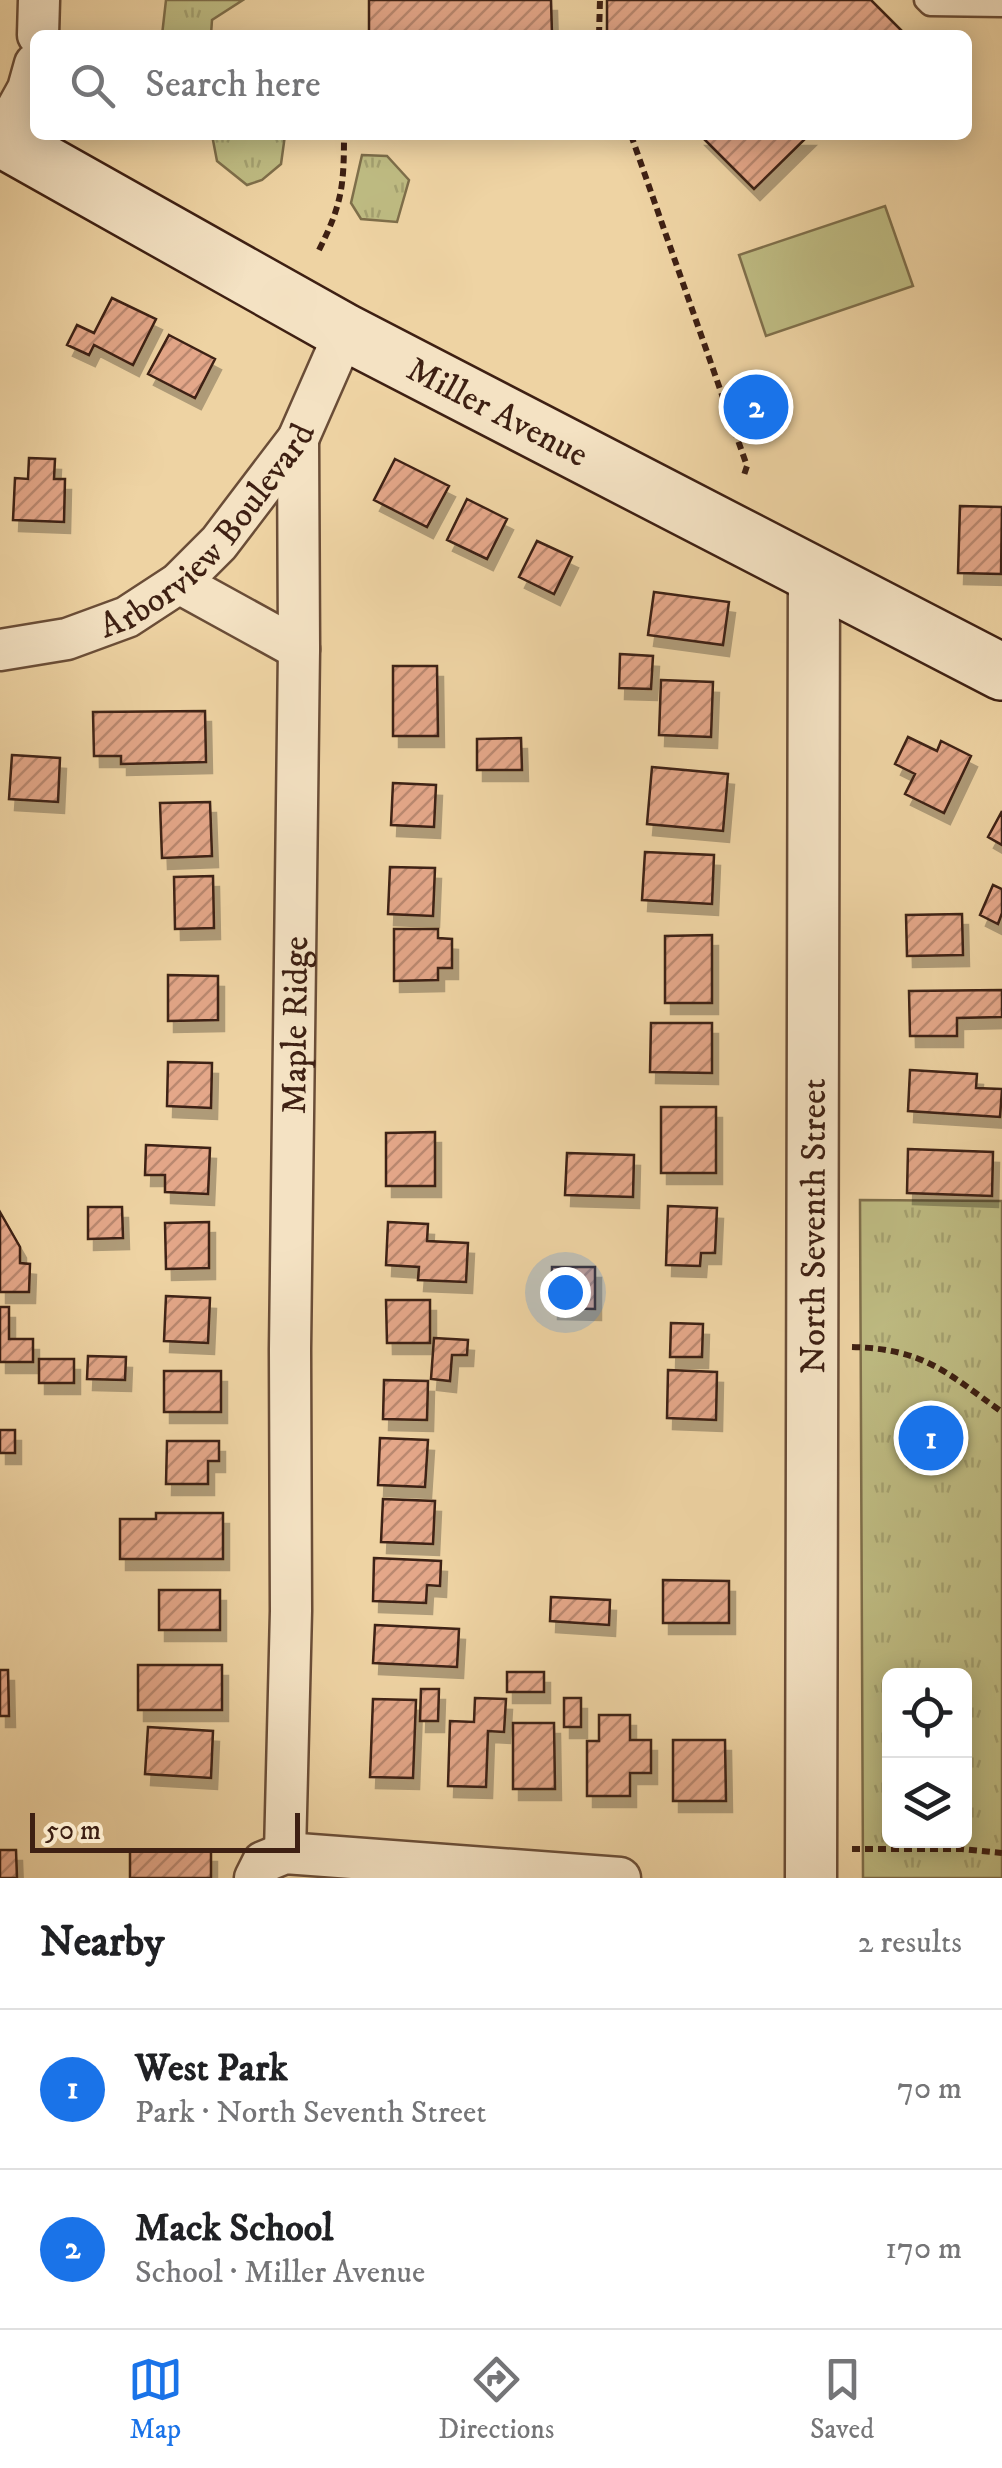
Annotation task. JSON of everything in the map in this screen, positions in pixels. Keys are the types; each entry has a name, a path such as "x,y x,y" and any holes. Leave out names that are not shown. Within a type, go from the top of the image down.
{"main road":[{"name":"Miller Avenue","path":"0,138 345,332 1002,672"}],"street":[{"path":"38,30 39,0"},
{"path":"0,138 30,83"},
{"name":"Arborview Boulevard","path":"0,650 67,639 127,616 179,583 218,544 298,439 345,332"},
{"name":"Maple Ridge","path":"270,1865 292,1611 290,1349 298,439"},
{"name":"North Seventh Street","path":"811,1864 814,573"},
{"path":"179,583 299,650"},
{"path":"270,1865 620,1878"}],"lane":[{"path":"925,0 930,5 1002,6"}],"path":[{"path":"599,30 600,0"},
{"path":"319,250 337,214 344,185 344,140"},
{"path":"633,140 747,466 743,478"},
{"path":"810,1346 890,1348 914,1355 942,1369 1002,1412"},
{"path":"811,1864 962,1849 1002,1854"}],"green space":[{"path":"166,0 243,0 212,20 211,30 163,30"},
{"path":"213,140 284,140 281,164 262,180 247,185 217,161"},
{"path":"362,155 387,156 409,180 397,222 361,219 351,203"},
{"path":"885,206 913,286 766,336 739,255"},
{"path":"860,1200 1002,1201 1002,1878 863,1878"}],"building":[{"path":"369,0 551,0 552,30 369,30"},
{"path":"607,0 871,0 901,30 607,30"},
{"path":"705,140 804,140 754,189"},
{"path":"112,298 156,319 133,365 94,345 89,355 67,345 77,325 94,333"},
{"path":"169,335 215,359 195,398 148,374"},
{"path":"29,458 55,459 54,479 65,479 64,522 13,520 15,478 28,479"},
{"path":"395,459 449,486 427,527 374,500"},
{"path":"467,499 507,519 487,559 447,540"},
{"path":"960,506 1002,507 1001,574 958,573"},
{"path":"537,541 572,557 554,594 519,577"},
{"path":"654,592 729,602 723,645 648,635"},
{"path":"620,654 653,656 651,689 619,688"},
{"path":"393,666 437,666 438,736 393,736"},
{"path":"661,680 713,682 711,737 659,735"},
{"path":"205,711 206,762 121,764 121,756 94,756 93,712"},
{"path":"908,737 937,751 941,741 971,756 944,813 905,794 915,774 895,764"},
{"path":"521,738 522,770 477,770 477,739"},
{"path":"12,755 60,758 58,802 9,799"},
{"path":"652,767 728,774 723,831 647,824"},
{"path":"393,783 436,785 434,827 391,825"},
{"path":"210,802 212,856 162,858 160,803"},
{"path":"1002,811 1002,845 988,837"},
{"path":"645,852 714,855 712,904 642,900"},
{"path":"390,867 435,868 433,916 388,914"},
{"path":"213,876 214,928 175,929 174,877"},
{"path":"993,885 1002,889 998,924 980,915"},
{"path":"962,914 963,955 907,956 906,915"},
{"path":"394,929 438,929 438,938 452,939 452,968 438,968 438,980 394,981"},
{"path":"712,935 712,1003 665,1003 665,936"},
{"path":"168,975 218,976 218,1020 168,1021"},
{"path":"1002,990 1002,1017 957,1018 957,1036 910,1036 909,991"},
{"path":"651,1023 712,1023 712,1073 650,1072"},
{"path":"168,1062 212,1063 211,1108 167,1106"},
{"path":"910,1070 977,1074 976,1088 1002,1089 1000,1117 908,1111"},
{"path":"661,1107 716,1107 716,1173 661,1173"},
{"path":"435,1132 435,1186 386,1186 386,1133"},
{"path":"146,1145 210,1148 208,1194 165,1192 165,1175 145,1175"},
{"path":"908,1149 993,1152 992,1196 907,1193"},
{"path":"567,1153 634,1155 633,1197 565,1195"},
{"path":"668,1206 717,1208 715,1253 701,1253 700,1266 666,1265"},
{"path":"88,1207 122,1207 123,1238 88,1239"},
{"path":"0,1212 20,1247 20,1263 30,1264 29,1292 0,1292"},
{"path":"209,1222 209,1268 166,1269 165,1223"},
{"path":"388,1222 428,1224 427,1241 468,1243 466,1282 418,1280 419,1267 386,1265"},
{"path":"552,1267 595,1267 595,1309 552,1308"},
{"path":"166,1296 210,1298 208,1343 164,1341"},
{"path":"386,1300 430,1300 430,1343 387,1343"},
{"path":"0,1307 9,1307 9,1339 33,1339 33,1362 0,1362"},
{"path":"671,1323 703,1324 702,1357 670,1357"},
{"path":"434,1338 468,1340 467,1355 452,1355 450,1381 431,1379"},
{"path":"88,1356 126,1357 125,1380 87,1379"},
{"path":"39,1359 74,1359 74,1383 39,1383"},
{"path":"668,1370 717,1372 716,1420 667,1418"},
{"path":"164,1371 221,1371 221,1412 164,1412"},
{"path":"384,1380 428,1381 427,1420 383,1419"},
{"path":"0,1430 15,1430 15,1453 0,1453"},
{"path":"380,1438 428,1440 425,1487 378,1485"},
{"path":"167,1441 219,1441 219,1461 208,1461 208,1484 166,1484"},
{"path":"383,1499 435,1501 433,1544 381,1542"},
{"path":"156,1513 223,1513 223,1559 120,1559 120,1519 156,1519"},
{"path":"374,1558 441,1561 440,1586 427,1585 426,1603 373,1601"},
{"path":"663,1580 729,1581 729,1623 663,1623"},
{"path":"159,1590 220,1590 220,1630 159,1630"},
{"path":"551,1597 610,1600 609,1625 550,1621"},
{"path":"375,1625 459,1629 457,1667 373,1663"},
{"path":"138,1665 222,1665 222,1710 138,1710"},
{"path":"0,1670 8,1670 9,1716 0,1716"},
{"path":"507,1672 544,1672 544,1692 507,1692"},
{"path":"421,1689 439,1689 438,1721 420,1721"},
{"path":"475,1698 506,1699 504,1732 488,1731 486,1787 448,1786 450,1721 474,1722"},
{"path":"564,1698 581,1698 581,1727 564,1727"},
{"path":"373,1699 416,1700 413,1778 370,1777"},
{"path":"599,1715 630,1715 630,1740 651,1740 651,1773 630,1773 630,1796 587,1796 587,1741 599,1741"},
{"path":"513,1723 554,1723 555,1789 513,1789"},
{"path":"148,1727 213,1731 211,1778 145,1774"},
{"path":"673,1740 725,1740 726,1801 673,1801"},
{"path":"0,1850 16,1850 17,1878 0,1878"},
{"path":"130,1851 211,1851 211,1878 130,1878"}],"place":[{"name":"Mack School","path":"756,407"},
{"name":"West Park","path":"931,1438"}]}
